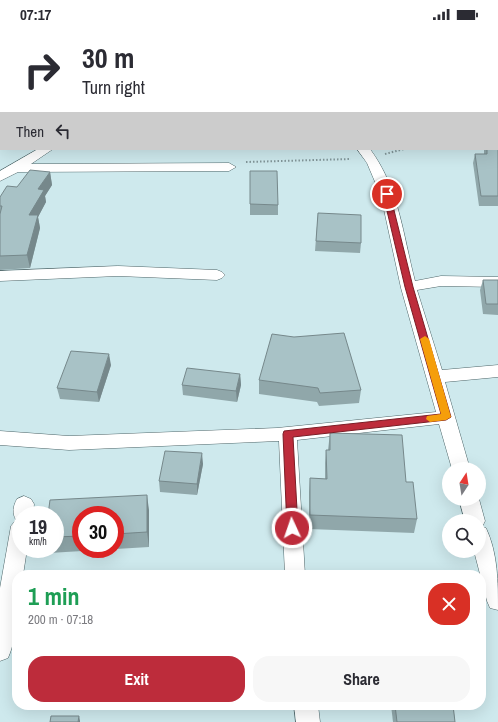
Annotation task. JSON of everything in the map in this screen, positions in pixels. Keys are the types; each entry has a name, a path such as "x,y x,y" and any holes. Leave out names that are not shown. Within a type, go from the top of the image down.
{"street":[{"path":"0,177 45,150"},
{"path":"367,154 384,182 409,287 459,462"},
{"path":"13,168 229,167"},
{"path":"0,276 118,270 217,275"},
{"path":"409,287 441,281 498,282"},
{"path":"435,377 498,371"},
{"path":"0,438 70,443 288,434 446,417"},
{"path":"288,434 295,570"},
{"path":"486,554 494,576 498,601"},
{"path":"14,570 16,558"},
{"path":"0,651 12,580"},
{"path":"307,710 308,722"}],"path":[{"path":"229,167 245,162 263,160 367,154"}],"building":[{"path":"487,150 498,150 498,196 481,196 475,154 487,154"},
{"path":"30,170 50,172 38,189 44,190 29,215 38,215 27,255 0,256 0,214 2,206 0,206 0,197 7,186 17,187"},
{"path":"250,171 277,171 278,205 250,204"},
{"path":"318,213 361,215 361,243 316,241"},
{"path":"483,280 498,280 498,304 486,304"},
{"path":"344,333 361,390 320,393 318,388 259,380 272,334 294,337"},
{"path":"71,351 109,354 97,392 57,388"},
{"path":"187,368 240,374 236,391 182,385"},
{"path":"330,433 402,435 406,482 413,482 417,519 310,515 310,478 327,479 326,450 330,450"},
{"path":"165,451 202,453 197,484 159,481"},
{"path":"147,495 147,532 124,533 124,506 72,506 72,536 64,537 64,506 49,506 50,500"},
{"path":"396,710 454,710 455,722 397,722"},
{"path":"51,716 79,716 78,722 50,722"}],"slow traffic":[{"path":"425,339 446,417 430,419"}],"route":[{"path":"292,528 288,434 446,417 409,287 387,194"}]}
